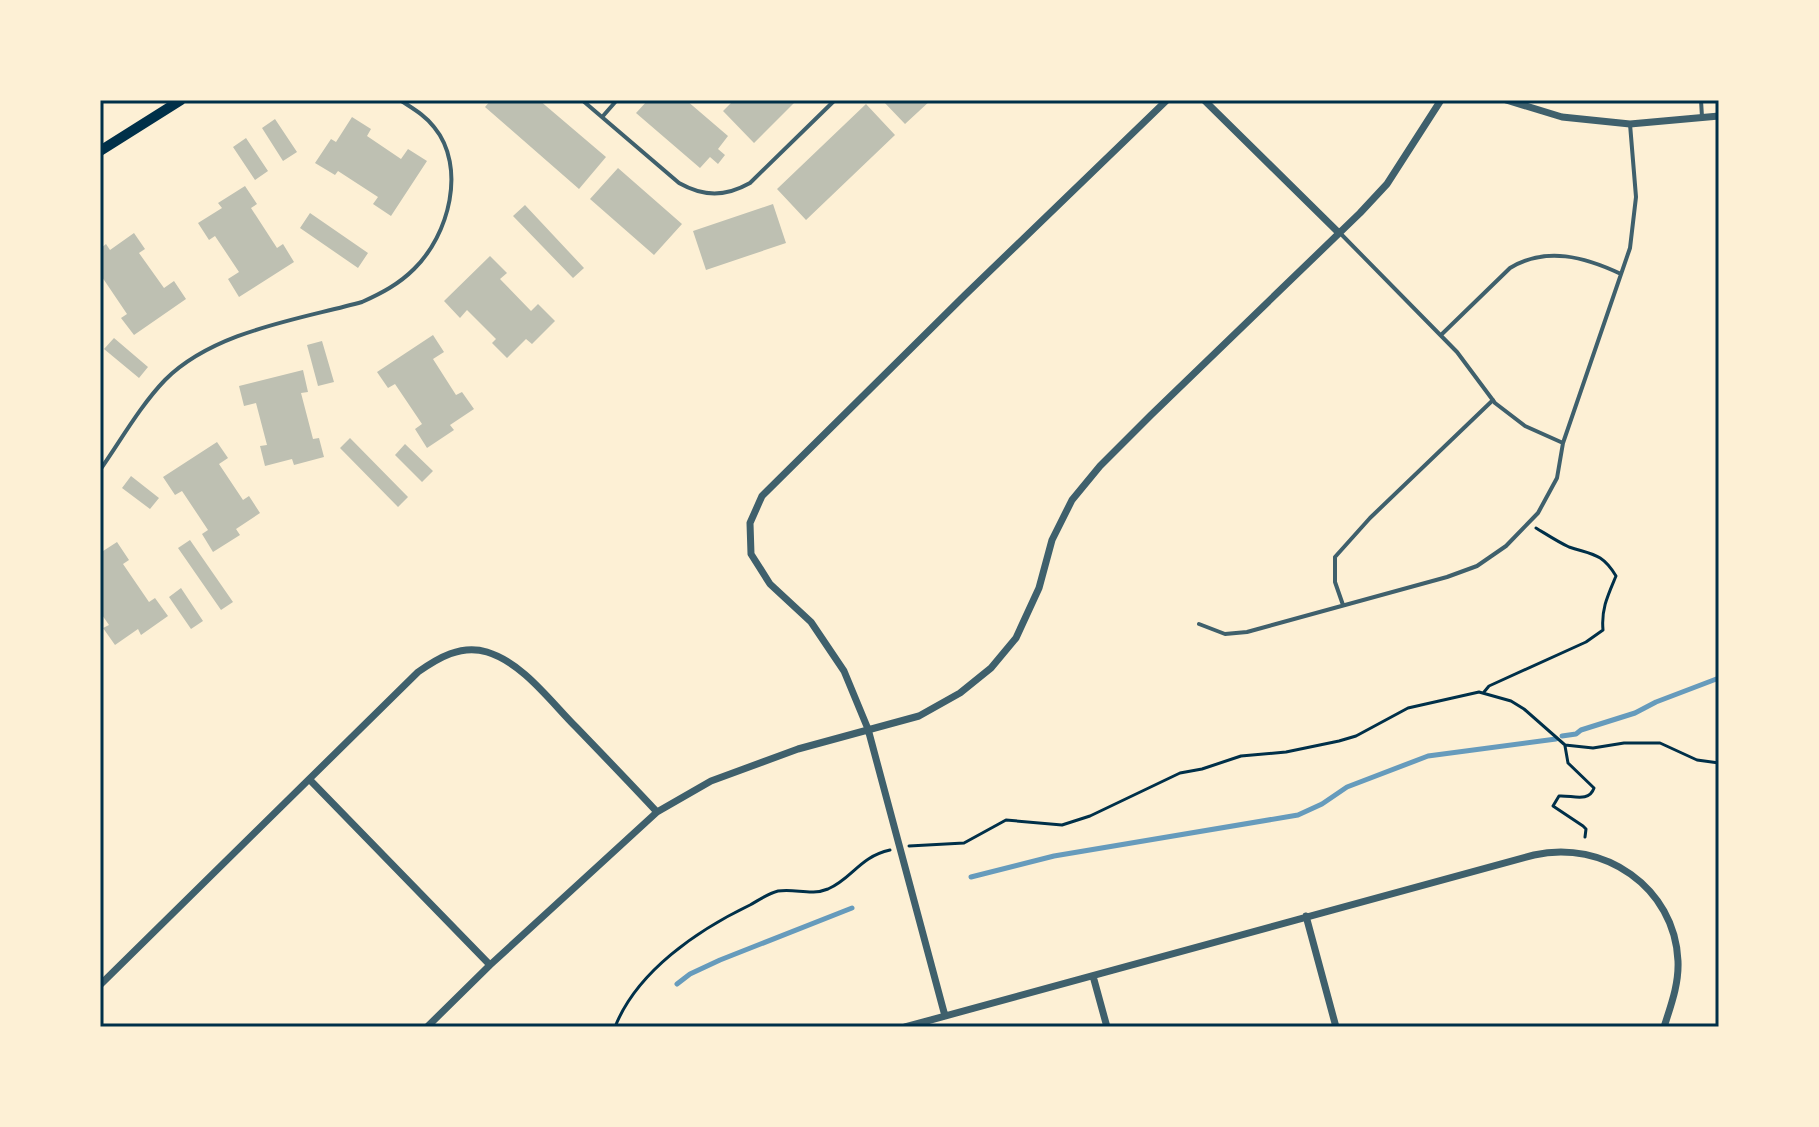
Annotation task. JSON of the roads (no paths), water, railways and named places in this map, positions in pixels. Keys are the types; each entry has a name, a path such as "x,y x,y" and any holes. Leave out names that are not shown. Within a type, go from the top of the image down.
{"main road":[{"path":"100,151 181,100"}],"street":[{"path":"945,1016 868,729 844,671 811,622 770,584 751,554 750,523 762,496 1167,100"},
{"path":"1204,100 1339,233"},
{"path":"427,1027 657,812 711,781 798,749 919,716 960,693 991,668 1016,638 1039,588 1052,540 1072,500 1131,435 1387,184 1441,100"},
{"path":"1506,100 1562,117 1630,124 1719,116"},
{"path":"100,985 418,672 437,658 466,650 486,651 511,664 657,812"},
{"path":"310,780 490,965"},
{"path":"905,1027 1545,852 1566,851 1609,860 1629,871 1658,901 1675,940 1678,961 1672,1001 1664,1027"},
{"path":"1306,916 1336,1027"},
{"path":"1093,976 1107,1027"}],"lane":[{"path":"100,470 157,390 194,356 230,338 362,302 397,284 424,258 449,203 451,167 442,139 433,126 421,113 400,100"},
{"path":"582,100 679,183 693,191 722,194 750,183 835,100"},
{"path":"602,117 617,100"},
{"path":"1701,100 1702,117"},
{"path":"1199,624 1225,634 1247,632 1477,566 1506,546 1529,524 1557,478 1563,443 1630,248 1636,197 1630,124"},
{"path":"1339,233 1441,335 1470,367 1493,400 1512,418 1563,443"},
{"path":"1441,335 1510,268 1536,256 1572,256 1622,274"},
{"path":"1343,605 1335,582 1335,557 1370,518 1493,400"}],"waterway":[{"path":"1562,736 1635,713 1719,678"},
{"path":"971,877 1054,856 1298,815 1347,787 1428,756 1556,739"},
{"path":"677,984 720,960 852,908"}]}
